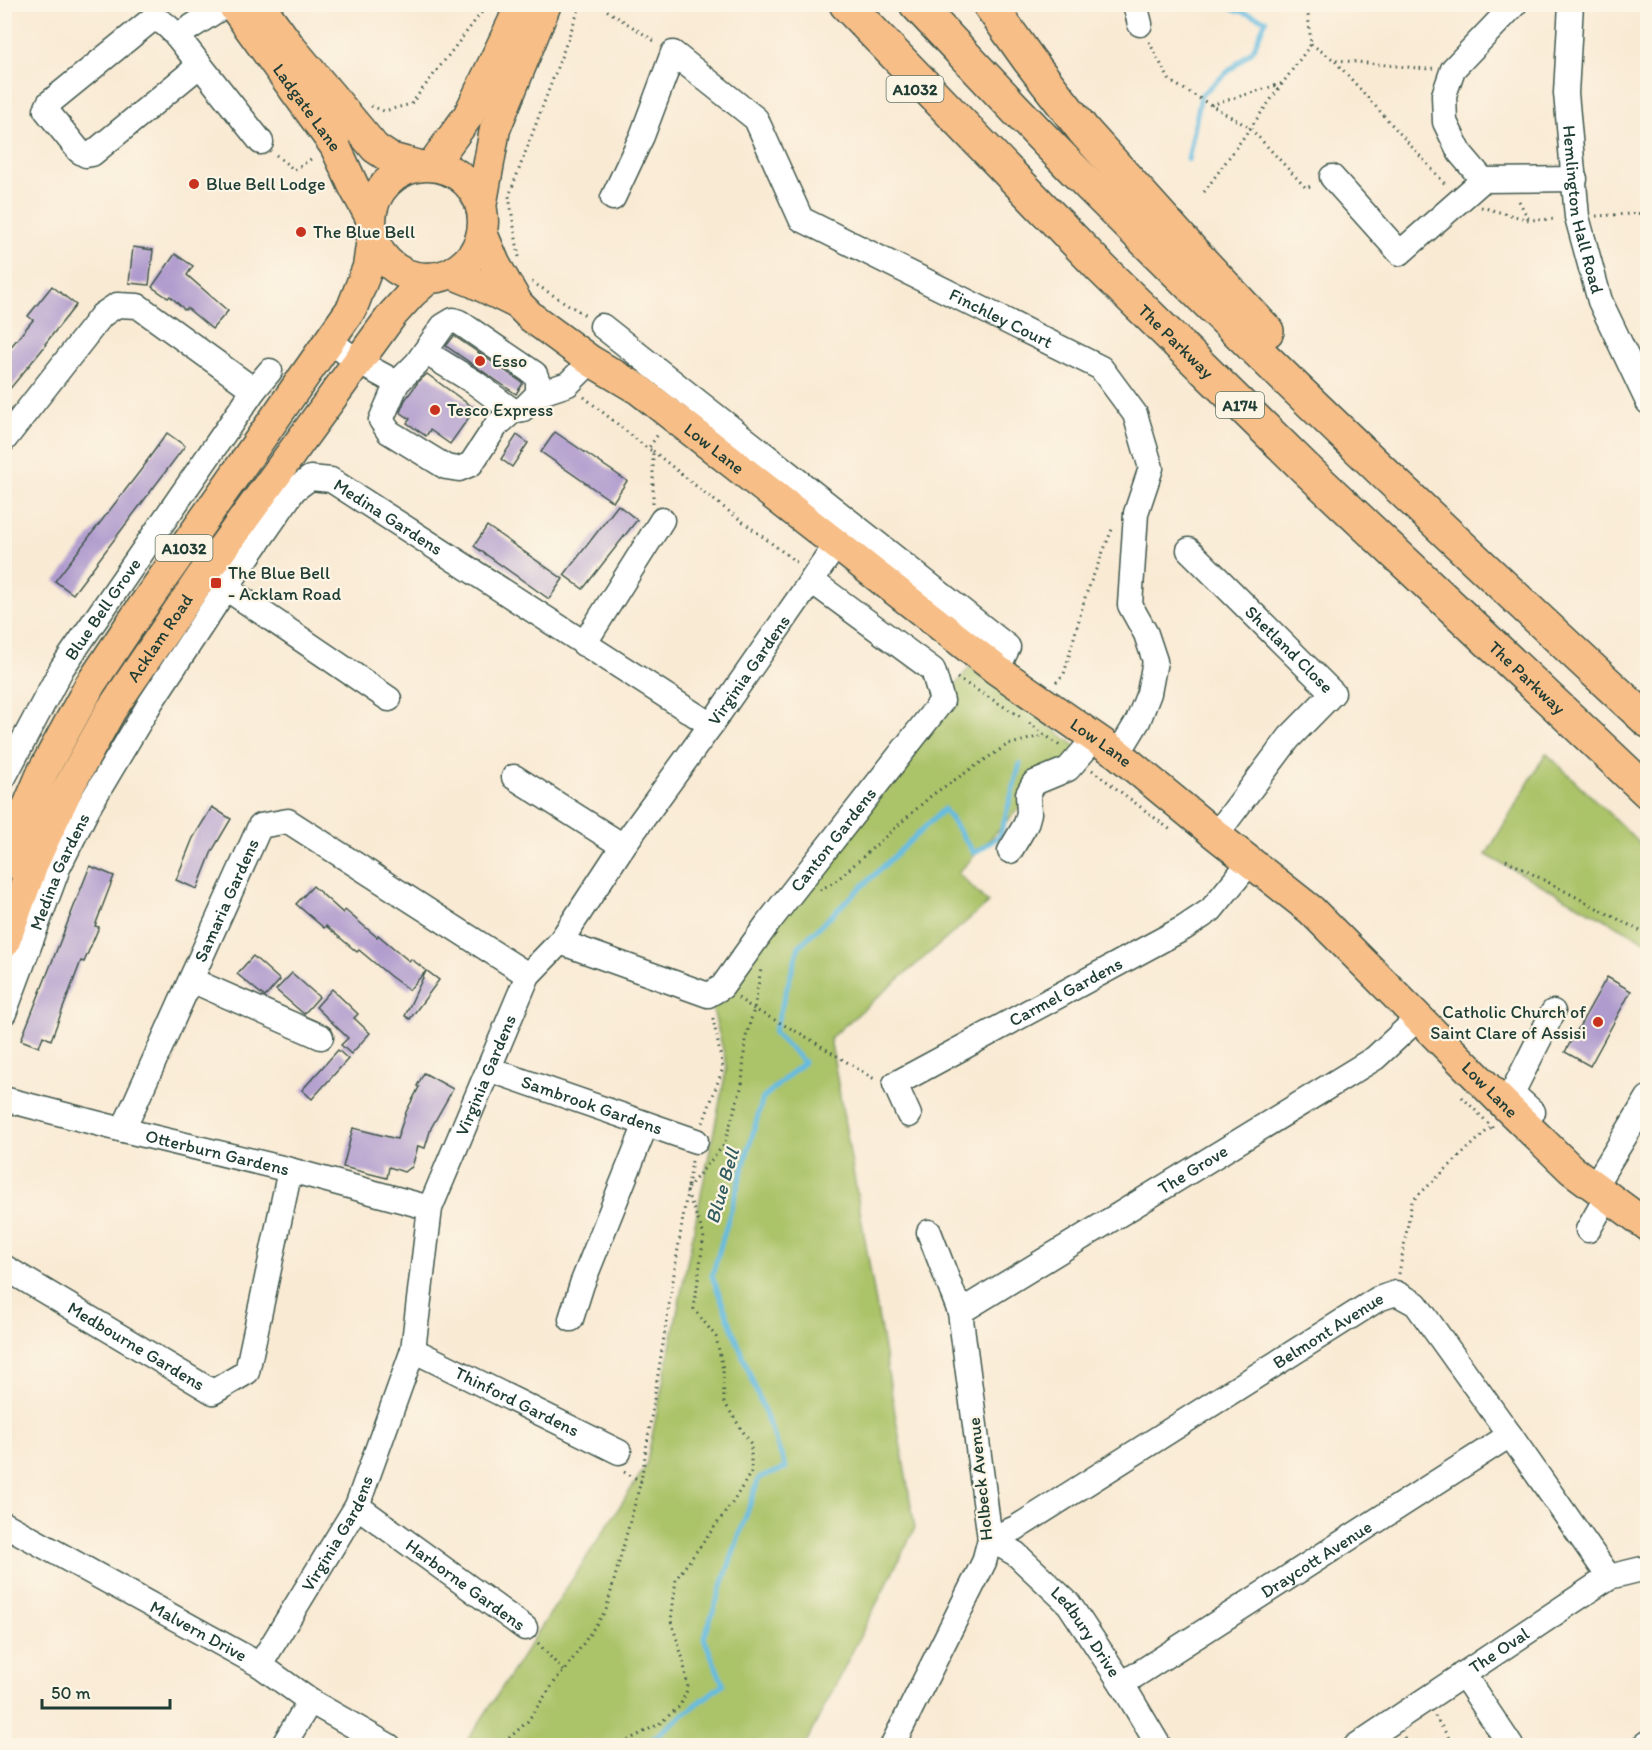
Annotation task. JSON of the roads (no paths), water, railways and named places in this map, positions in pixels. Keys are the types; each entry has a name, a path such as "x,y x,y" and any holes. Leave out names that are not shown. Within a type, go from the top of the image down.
{"highway":[{"name":"A1032","path":"823,4 1008,173"},
{"name":"The Parkway","path":"846,4 1102,269 1305,468 1647,792"},
{"name":"A174","path":"916,4 1089,185 1227,321 1537,619 1647,721"},
{"name":"A174","path":"989,4 1084,130 1294,359 1418,484 1537,619"}],"main road":[{"name":"Ladgate Lane","path":"232,4 335,146 371,227"},
{"name":"Ladgate Lane","path":"259,4 292,49 375,148 390,158 424,165"},
{"name":"A1032","path":"371,227 379,191 388,180 400,171 424,165 468,116 520,4"},
{"name":"A1032","path":"440,276 462,266 478,246 495,129 546,4"},
{"path":"424,165 449,170 463,179 474,192 482,220"},
{"name":"Low Lane","path":"482,220 495,264 524,292 531,317 591,361 648,379 672,415 997,670 1031,709 1097,750 1216,835 1311,910 1418,1018 1506,1124 1647,1226"},
{"path":"371,227 380,255 393,268 410,276 440,276"},
{"name":"Acklam Road","path":"4,865 48,760 90,685 352,308 368,267 371,227"},
{"name":"Acklam Road","path":"4,943 34,861 68,788 111,710 202,576 392,315 412,293 440,276"},
{"name":"Low Lane","path":"440,276 524,292"}],"street":[{"path":"177,36 227,4"},
{"path":"1483,180 1460,153 1445,122 1444,95 1453,69 1515,4"},
{"name":"Hemlington Hall Road","path":"1571,4 1566,93 1577,217 1600,301 1647,402"},
{"path":"200,65 92,154 86,155 80,151 46,110 49,103 151,20 157,20 163,22 177,36 200,65 261,142"},
{"name":"Finchley Court","path":"613,198 642,136 673,53 756,119 801,219 1101,368 1135,414 1150,468 1136,513 1130,605 1146,634 1155,661 1149,693 1138,721 1097,750"},
{"path":"1332,177 1400,253 1483,180 1575,179"},
{"path":"4,440 102,315 117,305 138,306 254,390"},
{"path":"538,394 535,374 453,320 443,326 417,363 397,383 381,420 389,432 446,467 459,469 471,464 496,426 513,411 524,409 538,394 568,384 591,361"},
{"path":"602,326 648,379 1008,647 997,670"},
{"path":"329,340 358,362 397,383"},
{"path":"425,352 474,382 513,411"},
{"name":"Blue Bell Grove","path":"4,777 62,668 254,390 270,371"},
{"name":"Medina Gardens","path":"4,1013 58,868 89,806 152,702 226,588 294,490 310,478 332,480 711,725"},
{"path":"584,644 662,520"},
{"name":"Virginia Gardens","path":"260,1665 357,1506 413,1350 430,1208 528,975 560,942 623,846 711,725 836,545"},
{"name":"Shetland Close","path":"1190,550 1334,693 1289,738 1216,835"},
{"name":"Canton Gardens","path":"560,942 708,995 722,987 768,923 942,701 933,670 813,578"},
{"path":"226,588 389,699"},
{"path":"106,604 158,639"},
{"path":"1010,851 1026,824 1029,813 1028,794 1034,783 1068,770 1097,750"},
{"path":"514,777 623,846"},
{"name":"Samaria Gardens","path":"123,1131 260,826 288,820 528,975"},
{"name":"Carmel Gardens","path":"909,1115 896,1084 1184,928 1211,910 1250,862"},
{"path":"191,980 321,1037"},
{"path":"1506,1124 1533,1112 1512,1093 1553,1012"},
{"name":"The Grove","path":"960,1312 1375,1058 1418,1018"},
{"name":"Sambrook Gardens","path":"488,1070 696,1142"},
{"path":"1588,1230 1600,1207 1601,1192 1647,1098"},
{"name":"Otterburn Gardens","path":"4,1099 123,1131 290,1170 430,1208"},
{"path":"571,1319 582,1284 646,1124"},
{"name":"Medbourne Gardens","path":"4,1267 213,1392 247,1372 290,1170"},
{"name":"Holbeck Avenue","path":"892,1746 984,1562 990,1539 960,1312 929,1232"},
{"name":"Belmont Avenue","path":"990,1539 1016,1528 1378,1299 1396,1293 1416,1304 1609,1577"},
{"name":"Thinford Gardens","path":"413,1350 619,1452"},
{"name":"Draycott Avenue","path":"1122,1684 1510,1435"},
{"name":"Harborne Gardens","path":"357,1506 525,1628"},
{"name":"Malvern Drive","path":"4,1524 260,1665 310,1701 388,1746"},
{"name":"Ledbury Drive","path":"990,1539 1016,1554 1069,1604 1122,1684 1159,1746"},
{"name":"The Oval","path":"1356,1746 1609,1577 1642,1569 1647,1570"},
{"path":"1462,1674 1511,1746"},
{"path":"283,1746 310,1701"},
{"path":"1643,1746 1647,1742"}],"waterway":[{"path":"1188,160 1201,95 1253,50 1266,20 1228,7 1229,4"},
{"name":"Blue Bell","path":"643,1746 723,1684 704,1638 759,1478 786,1468 712,1276 763,1098 804,1062 774,1033 799,946 944,809 974,853 1000,836 1020,764"}],"place":[{"name":"Blue Bell Lodge","path":"194,184"},
{"name":"The Blue Bell","path":"301,232"},
{"name":"Esso","path":"480,361"},
{"name":"Tesco Express","path":"435,410"},
{"name":"The Blue Bell - Acklam Road","path":"216,583"},
{"name":"Catholic Church of Saint Clare of Assisi","path":"1598,1022"}]}
